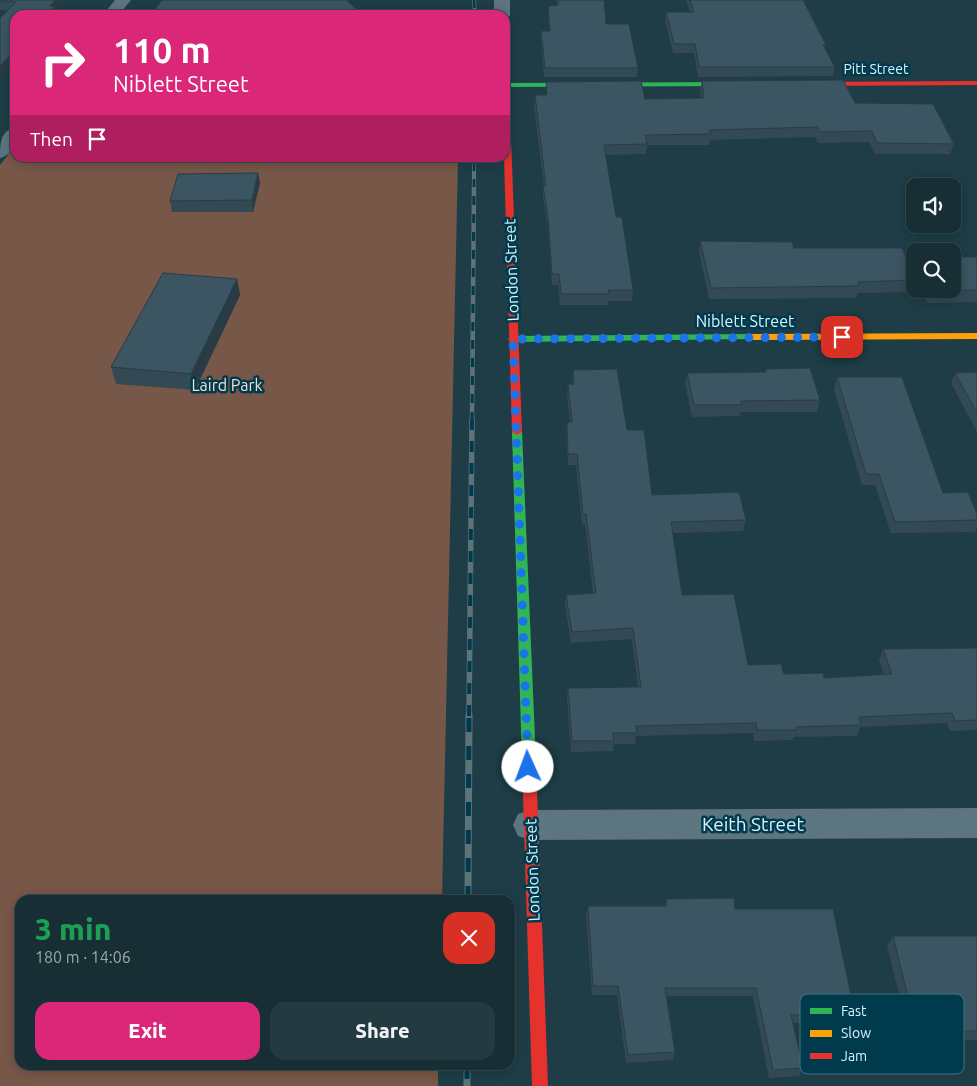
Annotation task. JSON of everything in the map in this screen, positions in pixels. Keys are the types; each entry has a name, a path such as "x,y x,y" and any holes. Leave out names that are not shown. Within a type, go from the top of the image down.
{"street":[{"path":"115,10 123,0"},
{"name":"Pitt Street","path":"800,84 977,83"},
{"path":"510,85 751,84"},
{"path":"0,152 10,139"},
{"name":"London Street","path":"507,162 540,1086"},
{"name":"Niblett Street","path":"513,339 977,336"},
{"name":"Keith Street","path":"530,826 977,823"}],"green space":[{"name":"Laird Park","path":"10,152 10,162 458,162 442,895 15,895 15,1070 438,1070 438,1086 0,1086 0,165"}],"building":[{"path":"55,0 50,6 55,6 51,10 10,10 10,55 0,66 0,18 16,2 0,1"},
{"path":"162,0 347,0 357,10 155,10"},
{"path":"558,0 604,0 606,24 629,24 638,68 545,68 541,31 550,31 548,6 558,5"},
{"path":"690,0 803,0 835,67 699,67 695,44 674,44 666,12 694,12"},
{"path":"843,80 855,103 933,104 954,144 877,143 872,131 820,132 817,127 709,130 711,134 645,135 647,144 604,145 616,217 622,217 633,290 608,290 609,294 561,294 559,274 552,274 548,217 543,186 546,186 535,95 547,95 546,82 641,81 645,99 704,98 702,81"},
{"path":"258,173 252,200 170,201 178,174"},
{"path":"700,241 792,242 794,248 902,248 906,257 906,280 858,282 859,286 711,288"},
{"path":"961,257 977,257 977,290 961,290"},
{"path":"163,273 237,279 191,374 111,367"},
{"path":"810,368 820,400 741,401 742,405 694,405 687,373 766,372 765,369"},
{"path":"617,369 627,430 644,430 652,495 739,492 746,520 671,522 682,595 734,594 748,665 781,664 784,674 823,673 824,678 892,674 883,649 977,648 977,720 955,721 952,713 859,717 861,725 796,727 797,730 757,730 756,723 636,726 637,733 613,733 614,741 572,741 568,688 641,687 633,628 572,632 566,595 596,593 586,514 583,514 577,454 568,454 567,422 572,422 568,384 574,384 573,370"},
{"path":"977,372 977,413 955,373"},
{"path":"837,377 902,377 943,493 968,492 977,514 977,520 895,522 879,474 866,474"},
{"path":"734,898 735,909 833,909 851,994 800,994 800,1015 791,1015 800,1055 800,1068 773,1070 756,988 665,988 675,1052 628,1055 618,986 593,986 588,906 667,906 666,899"},
{"path":"893,936 977,936 977,1031 964,1031 964,994 907,994"}],"railway":[{"path":"474,0 475,10"},
{"path":"474,162 474,186"},
{"path":"472,421 474,186"},
{"path":"469,716 472,420"},
{"path":"468,895 469,715"},
{"path":"467,1070 467,1086"}],"traffic: fast":[{"path":"510,85 738,84"},
{"path":"513,339 750,337"},
{"path":"517,432 529,762"}],"traffic: slow":[{"path":"750,337 977,336"}],"traffic: jam":[{"path":"809,84 977,83"},
{"path":"508,162 517,432"},
{"path":"529,762 540,1086"}],"route":[{"path":"528,767 513,339 842,337"}]}
